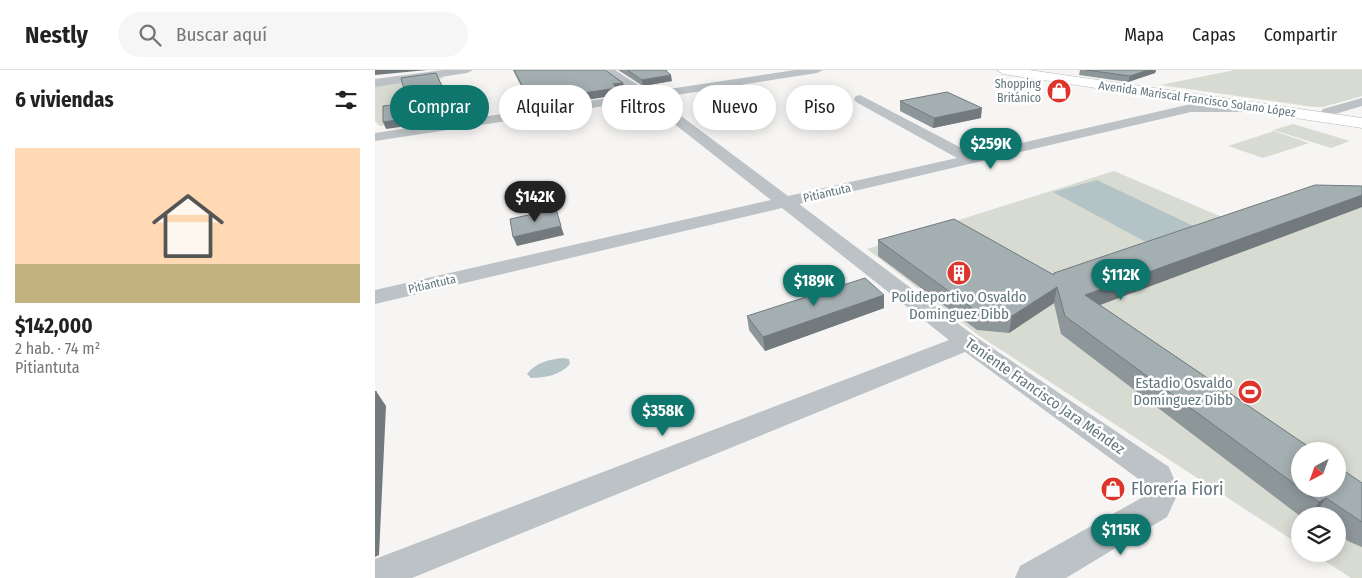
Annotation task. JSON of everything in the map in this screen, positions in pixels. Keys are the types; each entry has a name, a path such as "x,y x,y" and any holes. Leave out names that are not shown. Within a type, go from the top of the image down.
{"highway":[{"name":"Avenida Mariscal Francisco Solano López","path":"1003,70 1362,122"},
{"name":"Avenida Mariscal Francisco Solano López","path":"1034,70 1362,117"},
{"path":"1157,88 1177,96 1191,108"}],"street":[{"path":"375,83 467,70"},
{"name":"Teniente Francisco Jara Méndez","path":"607,70 630,85"},
{"path":"683,90 817,70"},
{"path":"860,99 971,159"},
{"path":"1328,112 1362,102"},
{"path":"375,137 602,103"},
{"name":"Pitiantuta","path":"375,297 1077,136 1191,108 1229,106 1281,111"},
{"name":"Teniente Francisco Jara Méndez","path":"683,124 967,342 1159,476 1163,491 1155,507 1033,578"},
{"path":"375,576 967,342"}],"shaded area":[{"path":"1235,70 1362,70 1362,96 1323,107 1314,107 1160,85"},
{"path":"445,77 410,85 390,85 390,124 380,126 375,121 375,79"},
{"path":"1293,124 1350,141 1331,148 1273,130"},
{"path":"1274,131 1309,143 1263,158 1228,146"},
{"path":"1114,171 1229,220 1362,197 1362,578 1351,578 1326,562 1346,562 1346,507 1291,507 1291,539 978,335 867,249"},
{"path":"1097,180 1204,231 1157,248 1053,192"},
{"path":"563,358 569,359 570,364 562,371 547,376 531,378 527,374 543,362"}],"building":[{"path":"514,70 605,70 623,83 602,85 602,90 592,92 592,85 522,85"},
{"path":"627,70 665,70 671,75 642,80"},
{"path":"1086,70 1148,70 1130,76"},
{"path":"436,73 442,85 403,85 401,78"},
{"path":"947,92 982,108 934,118 900,101"},
{"path":"390,105 390,121 383,122 383,106"},
{"path":"1315,185 1362,186 1362,195 1085,295 1302,442 1291,442 1291,481 1065,316 1057,287 1012,316 979,313 878,240 954,219 1054,275 1054,273"},
{"path":"556,209 561,226 513,237 510,219"},
{"path":"865,278 884,295 763,337 747,316"},
{"path":"1346,472 1362,483 1362,522 1346,511 1346,507 1340,507 1326,498 1346,498"},
{"path":"1313,498 1326,498 1319,502"}],"place":[{"name":"Shopping Británico","path":"1059,91"},
{"name":"Polideportivo Osvaldo Dominguez Dibb","path":"959,273"},
{"name":"Estadio Osvaldo Domínguez Dibb","path":"1250,392"},
{"name":"Florería Fiori","path":"1113,489"}]}
